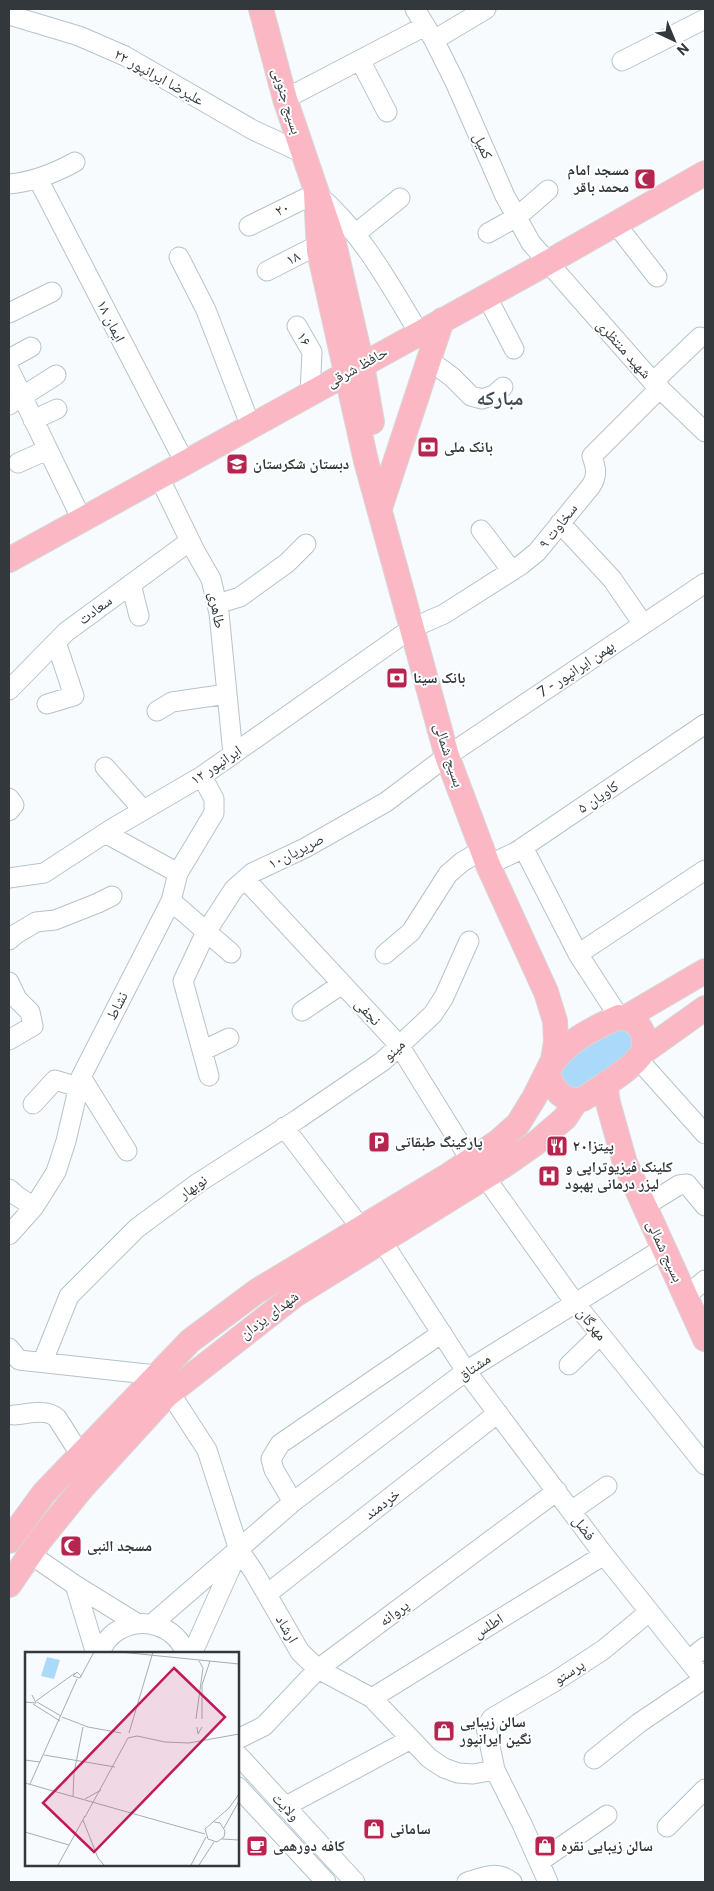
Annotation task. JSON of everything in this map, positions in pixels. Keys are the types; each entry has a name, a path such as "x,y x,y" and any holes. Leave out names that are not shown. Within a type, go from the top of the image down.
{"main road":[{"name":"بسیج جنوبی","path":"261,9 285,99 334,243 353,370"},
{"name":"حافظ شرقی","path":"9,560 705,173"},
{"name":"بسیج جنوبی","path":"316,192 318,244 337,337 353,370"},
{"path":"380,508 442,320"},
{"name":"بسیج شمالی","path":"353,370 378,454 380,508 447,756 485,857 546,992 555,1020 556,1042 553,1060 547,1072 552,1086 560,1095 580,1099 625,1163"},
{"path":"553,1060 560,1052 594,1028 622,1018 705,971"},
{"name":"بسیج شمالی","path":"546,992 561,1012 574,1022 594,1028"},
{"path":"655,999 650,1016 651,1023 656,1028 672,1032"},
{"path":"580,1099 605,1084 628,1067 639,1055 705,1008"},
{"path":"622,1018 630,1019 640,1026 645,1040 639,1055"},
{"name":"شهدای یزدان","path":"9,1585 30,1554 163,1384 190,1341 256,1290 306,1274 382,1242 478,1169 499,1141 518,1124 534,1098 553,1060"},
{"name":"بسیج شمالی","path":"605,1084 608,1103 625,1163 705,1339"},
{"name":"شهدای یزدان","path":"12,1529 80,1454 163,1384 272,1312 306,1274 361,1228 550,1132 565,1118 580,1099"},
{"path":"256,1290 264,1292 271,1297 274,1306 272,1312"}],"street":[{"name":"کمیل","path":"415,9 430,33 455,82 505,196 531,243 547,262"},
{"path":"285,99 360,60 486,9"},
{"name":"علیرضا ایرانپور ۲۲","path":"9,15 79,36 125,56 253,130 303,153"},
{"path":"622,60 705,19"},
{"path":"360,60 388,112"},
{"path":"9,184 47,177 75,162"},
{"name":"ایمان ۱۸","path":"38,179 184,463"},
{"path":"488,233 517,216 548,190"},
{"path":"316,192 331,206 372,255 419,333"},
{"name":"۲۰","path":"249,226 316,192"},
{"path":"355,234 400,198"},
{"path":"615,223 657,277"},
{"name":"۱۸","path":"267,270 318,244"},
{"path":"179,257 206,310 251,427"},
{"name":"شهید منتظری","path":"547,262 656,385 705,432"},
{"path":"9,314 52,292"},
{"path":"486,295 514,349"},
{"name":"۱۶","path":"297,326 312,352 337,337"},
{"path":"656,385 700,337"},
{"path":"9,359 31,347"},
{"path":"310,394 312,352"},
{"path":"429,360 452,377 471,396 482,399 494,395 504,387"},
{"path":"9,368 15,400 33,420 82,520"},
{"path":"15,400 56,375"},
{"name":"سخاوت ۹","path":"412,628 444,614 537,552 596,477 592,456 656,385"},
{"path":"33,420 58,409"},
{"path":"18,463 47,450"},
{"name":"طاهری","path":"159,477 211,579 217,604 233,754"},
{"path":"560,523 612,579 643,624"},
{"path":"481,530 512,570"},
{"name":"سعادت","path":"9,690 56,642 89,614 190,540"},
{"path":"217,604 240,597 287,563 306,544"},
{"name":"بهمن ایرانپور - 7","path":"447,756 705,582"},
{"path":"131,584 139,616"},
{"name":"ایرانپور ۱۲","path":"9,878 44,873 105,833 202,776 412,628"},
{"path":"47,704 74,696 56,642"},
{"path":"157,711 172,702 227,694"},
{"name":"کاویان ۵","path":"385,954 412,932 448,874 462,862 523,847 705,724"},
{"name":"صریریان۱۰","path":"202,1051 183,981 206,932 234,889 252,873 305,848 386,802 447,756"},
{"path":"105,767 143,810"},
{"name":"نشاط","path":"9,1235 34,1207 56,1172 66,1141 79,1082 171,901 178,873 214,813 214,800 202,776"},
{"path":"9,798 14,805 9,810"},
{"path":"105,833 178,873"},
{"path":"523,847 578,954 622,1018"},
{"path":"578,954 705,870"},
{"name":"نجفی","path":"245,879 399,1045 478,1169"},
{"path":"9,940 36,922 55,920 112,896"},
{"path":"171,901 232,953"},
{"name":"مینو","path":"284,1127 383,1061 433,1014 444,997 470,941"},
{"path":"9,982 16,999 30,1012 33,1026 9,1040"},
{"path":"302,1011 342,984"},
{"path":"209,1076 202,1051 230,1038"},
{"path":"639,1055 705,1134"},
{"path":"33,1104 55,1080 79,1082 127,1151"},
{"path":"284,1127 361,1228"},
{"name":"نوبهار","path":"43,1361 69,1296 137,1228 198,1184 284,1127"},
{"name":"مهرگان","path":"478,1169 575,1303 705,1465"},
{"path":"645,1206 679,1185 686,1184 705,1206"},
{"path":"9,1189 34,1207"},
{"name":"فضل","path":"382,1242 466,1371 604,1555 705,1680"},
{"name":"مشتاق","path":"145,1624 239,1550 293,1502 466,1371 664,1248"},
{"path":"686,1296 705,1280"},
{"path":"293,1502 274,1470 271,1459 280,1444 442,1334"},
{"path":"569,1365 600,1335"},
{"path":"12,1358 43,1361 163,1384"},
{"name":"ارشاد","path":"163,1384 207,1450 239,1550 300,1652 318,1669 372,1698 429,1758 452,1770 473,1774 495,1770"},
{"path":"14,1415 46,1412 52,1414 57,1418 80,1454"},
{"name":"خردمند","path":"267,1594 498,1413"},
{"path":"571,1511 606,1486"},
{"name":"پروانه","path":"239,1738 264,1726 318,1669 556,1492"},
{"path":"193,1652 239,1550"},
{"path":"30,1554 75,1585 145,1624 161,1627 174,1635 184,1646 186,1652"},
{"name":"اطلس","path":"372,1698 604,1555"},
{"path":"75,1585 96,1652"},
{"name":"پرستو","path":"495,1770 486,1727 492,1718 554,1682 603,1650 649,1612"},
{"path":"98,1652 117,1630 145,1624"},
{"path":"689,1660 705,1647"},
{"path":"594,1759 639,1723 705,1680"},
{"path":"286,1806 411,1739"},
{"name":"ولایت","path":"239,1756 355,1882"},
{"path":"495,1770 548,1882"},
{"name":"ولایت","path":"239,1788 326,1882"},
{"path":"667,1827 705,1789"},
{"path":"539,1862 607,1815"},
{"path":"483,1880 507,1878 512,1882"}],"shaded area":[{"path":"621,1028 631,1036 636,1047 589,1086 575,1089 565,1086 560,1076 561,1064 584,1046"}],"place":[{"name":"مسجد امام محمد باقر","path":"645,179"},
{"name":"بانک ملی","path":"428,447"},
{"name":"دبستان شکرستان","path":"237,464"},
{"name":"بانک سینا","path":"397,678"},
{"name":"پارکینگ طبقاتی","path":"379,1142"},
{"name":"پیتزا۲۰","path":"557,1146"},
{"name":"کلینک فیزیوتراپی و لیزر درمانی بهبود","path":"549,1176"},
{"name":"مسجد النبی","path":"71,1546"},
{"name":"سالن زیبایی نگین ایرانپور","path":"444,1731"},
{"name":"سامانی","path":"374,1829"},
{"name":"کافه دورهمی","path":"257,1846"},
{"name":"سالن زیبایی نقره","path":"545,1846"}],"district":[{"name":"مبارکه","path":"500,398"}]}
